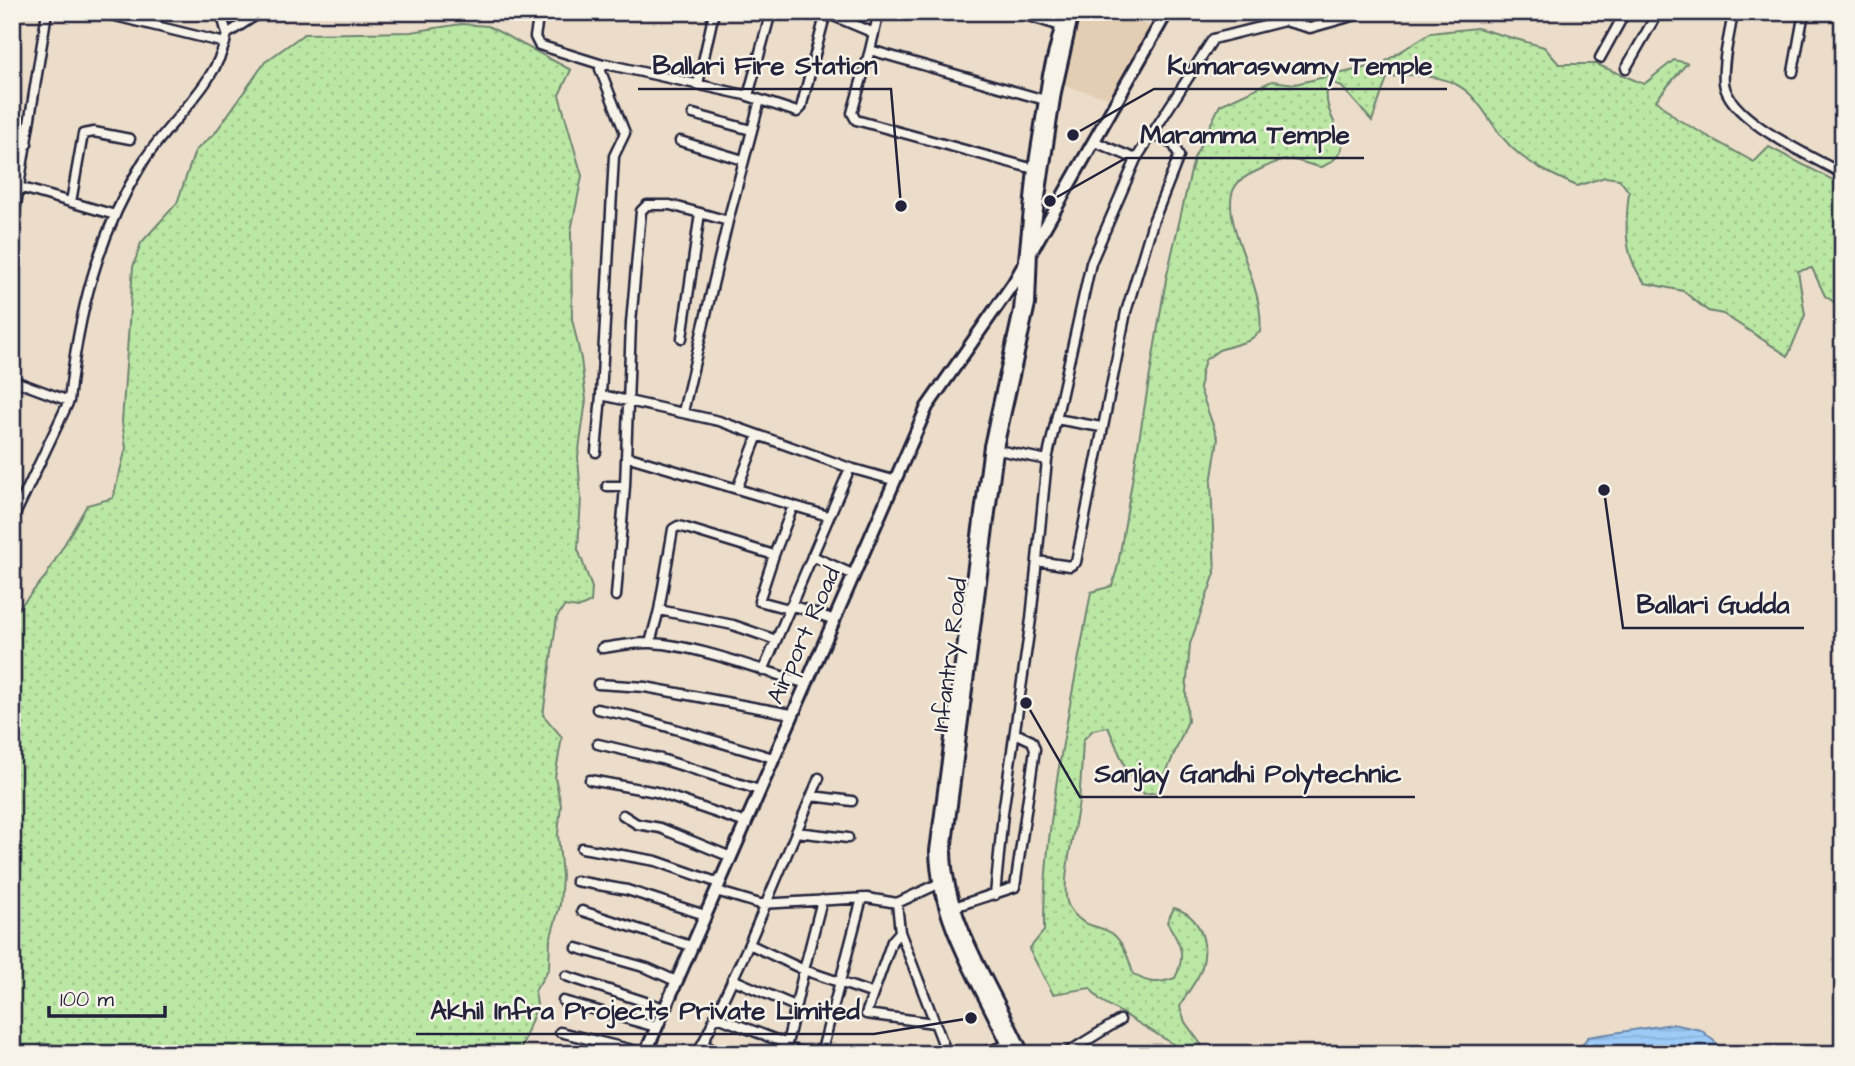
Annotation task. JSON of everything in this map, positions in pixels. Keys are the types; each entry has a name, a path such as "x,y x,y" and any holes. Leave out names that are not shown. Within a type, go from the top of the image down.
{"street":[{"path":"12,230 47,12"},
{"path":"99,12 225,43"},
{"path":"12,521 69,401 77,329 91,278 115,215 143,162 196,95 221,57 227,34 221,12"},
{"path":"227,34 261,12"},
{"path":"539,12 535,37 539,45 603,65 698,83 748,96 792,112 801,108 825,16 831,15 874,33"},
{"path":"698,83 714,12"},
{"path":"748,96 771,12"},
{"path":"879,12 852,113 856,120 1034,169"},
{"path":"1015,12 1061,26"},
{"path":"1026,257 1034,169 1045,100 1065,12"},
{"path":"1026,257 1033,235 1055,92 1073,12"},
{"name":"Airport Road","path":"645,1054 804,683 927,407 1026,257 1095,142 1167,12"},
{"path":"995,895 1003,813 1037,561 1046,460 1091,263 1136,159 1154,135 1213,39 1284,21 1310,28 1367,12"},
{"path":"1597,12 1623,15 1600,58"},
{"path":"1626,68 1658,12"},
{"path":"1734,12 1724,71 1726,92 1769,135 1843,174"},
{"path":"1793,72 1804,12"},
{"path":"870,50 1045,100"},
{"path":"596,452 614,156 625,133 601,74 603,65"},
{"path":"683,412 743,160 760,100"},
{"path":"693,114 751,130"},
{"path":"71,202 83,134 94,132 130,139"},
{"path":"1037,561 1070,566 1076,562 1101,426 1126,312 1153,222 1179,156 1174,145 1154,135"},
{"path":"680,141 743,160"},
{"path":"12,142 27,144"},
{"path":"1095,142 1136,159"},
{"path":"17,186 115,215"},
{"path":"616,596 625,486 631,323 641,211 646,205 670,205 728,221"},
{"path":"682,338 700,213"},
{"name":"Infantry Road","path":"950,908 945,865 946,843 998,450 1029,304 1026,257"},
{"name":"Infantry Road","path":"1023,1054 1013,1047 938,884 936,851 994,421 1023,295 1026,257"},
{"path":"12,380 69,401"},
{"path":"601,396 683,412 758,435 849,468 893,480"},
{"path":"1056,419 1101,426"},
{"path":"737,489 758,435"},
{"path":"998,450 1046,460"},
{"path":"626,456 828,516"},
{"path":"763,671 849,468"},
{"path":"607,486 625,486"},
{"path":"793,506 759,601 832,619"},
{"path":"650,643 659,610 673,529 678,526 774,555"},
{"path":"813,556 852,574"},
{"path":"659,610 733,625 776,640"},
{"path":"602,648 650,643 804,683"},
{"path":"598,684 645,687 791,714"},
{"path":"597,709 684,730 773,758"},
{"path":"950,908 1013,890 1017,882 1035,749 1032,741 1015,733"},
{"path":"598,744 684,765 760,790"},
{"path":"698,1054 749,944 819,778"},
{"path":"590,780 656,792 746,823"},
{"path":"813,796 852,802"},
{"path":"623,815 637,824 660,828 731,857"},
{"path":"796,832 848,838"},
{"path":"582,848 656,861 764,904 862,898 897,903 938,884"},
{"path":"576,881 626,890 705,915"},
{"path":"821,1054 862,898"},
{"path":"786,1048 822,901"},
{"path":"897,903 900,932 947,1054"},
{"path":"582,911 691,946"},
{"path":"900,932 892,941 866,1010 869,1016 934,1023"},
{"path":"749,944 838,984 871,993"},
{"path":"577,948 647,968 676,981"},
{"path":"566,975 664,1008"},
{"path":"732,979 795,1006"},
{"path":"563,1001 656,1027"},
{"path":"715,1016 786,1048 813,1054"},
{"path":"1065,1054 1120,1020"},
{"path":"560,1031 645,1054"},
{"path":"702,1044 726,1054"},
{"path":"977,1054 1013,1047"}],"shaded area":[{"path":"1077,12 1110,12 1154,28 1113,99 1061,85"}],"green space":[{"path":"461,24 488,26 571,70 559,95 582,176 571,231 572,319 586,400 578,457 581,498 578,549 592,588 591,602 578,608 565,606 557,617 543,715 562,737 555,777 561,805 558,834 562,876 560,905 550,940 549,968 535,991 537,1005 519,1054 66,1054 54,1045 41,1043 36,1054 12,1054 12,616 46,576 87,505 113,498 126,448 122,422 133,267 141,243 177,203 195,151 215,133 265,62 304,34 411,32"},
{"path":"1477,28 1544,47 1559,64 1596,64 1644,84 1674,60 1687,63 1656,100 1677,119 1754,162 1769,147 1843,185 1843,308 1825,296 1812,268 1798,271 1805,315 1788,356 1723,314 1708,311 1683,291 1645,283 1629,251 1629,192 1619,179 1605,177 1577,186 1540,168 1507,143 1471,95 1444,80 1410,75 1387,78 1372,121 1342,87 1329,80 1329,109 1342,141 1336,158 1322,167 1294,160 1282,161 1246,176 1239,182 1232,194 1231,208 1257,297 1260,332 1248,341 1219,350 1205,360 1201,374 1200,389 1218,439 1211,483 1215,573 1190,644 1186,692 1188,721 1158,792 1144,794 1126,769 1108,727 1093,730 1083,740 1079,800 1066,886 1066,898 1075,915 1080,920 1114,935 1124,948 1133,974 1144,980 1158,982 1175,978 1179,970 1180,949 1167,922 1174,908 1196,923 1203,939 1204,958 1195,983 1180,1007 1185,1022 1208,1054 1190,1054 1100,1000 1090,988 1053,994 1029,949 1044,931 1053,804 1091,592 1112,586 1118,565 1166,279 1194,158 1220,105 1272,81 1295,84 1381,64 1430,33"}],"water":[{"path":"1672,1024 1701,1030 1729,1054 1575,1054 1588,1037"}],"place":[{"name":"Kumaraswamy Temple","path":"1073,135"},
{"name":"Maramma Temple","path":"1050,201"},
{"name":"Ballari Fire Station","path":"901,206"},
{"name":"Ballari Gudda","path":"1604,490"},
{"name":"Sanjay Gandhi Polytechnic","path":"1026,703"},
{"name":"Akhil Infra Projects Private Limited","path":"971,1018"}]}
